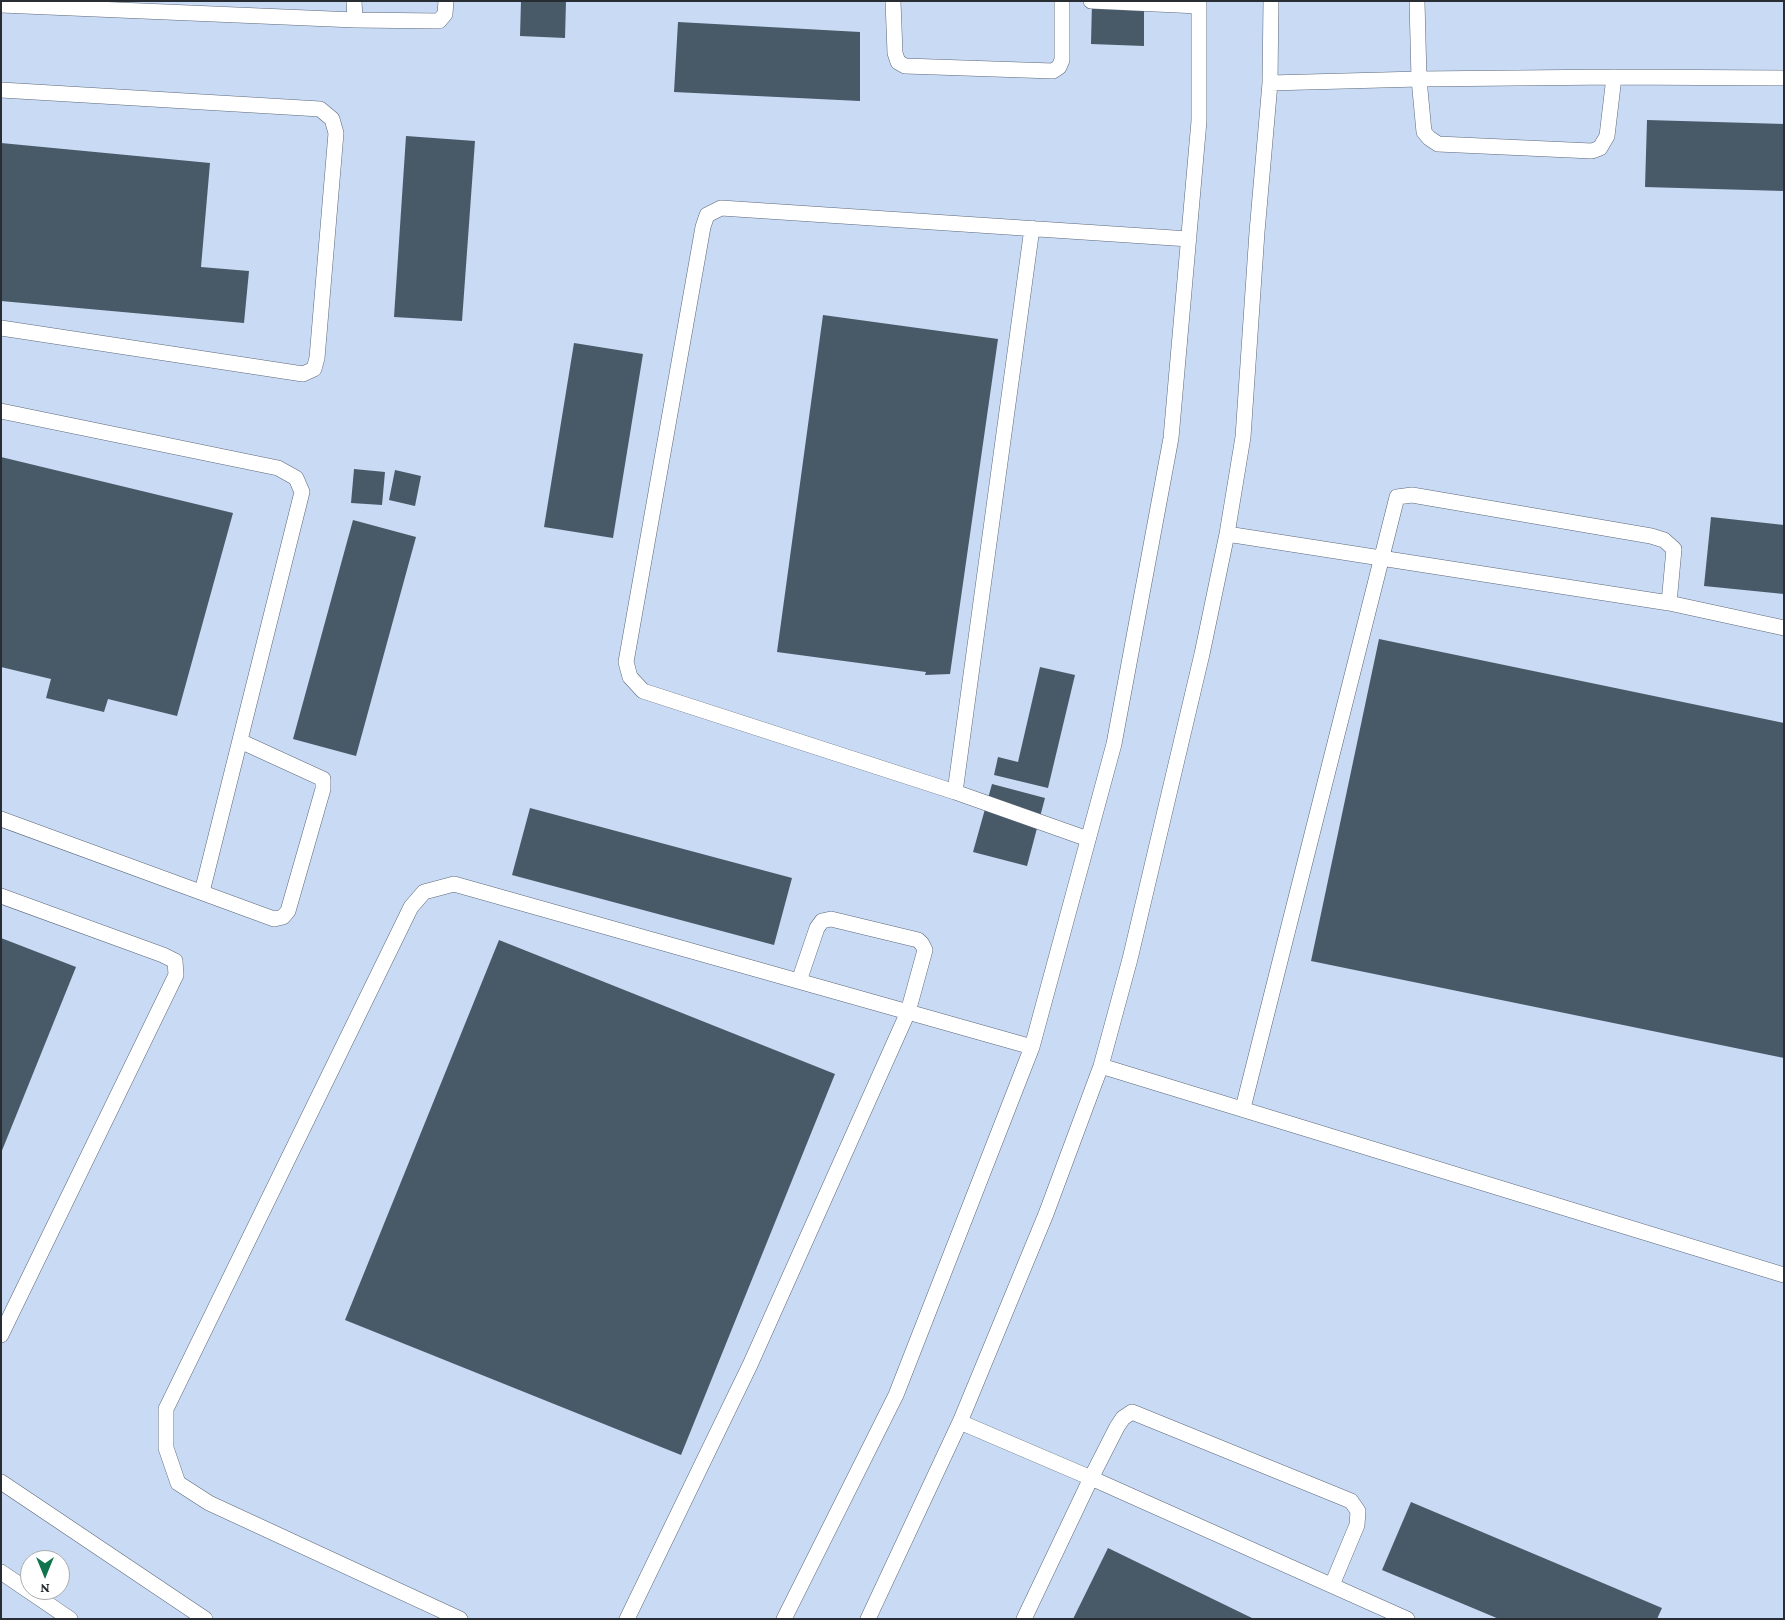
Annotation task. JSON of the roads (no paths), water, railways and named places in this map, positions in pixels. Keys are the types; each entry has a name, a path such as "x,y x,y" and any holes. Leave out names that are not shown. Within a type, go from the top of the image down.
{"lane":[{"path":"354,1 355,20"},
{"path":"1,5 355,20 439,21 445,14 446,1"},
{"path":"893,1 895,53 898,62 905,66 1053,71 1059,67 1062,60 1062,1"},
{"path":"784,1619 896,1395 1032,1047 1114,744 1171,438 1199,122 1199,4 1091,1"},
{"path":"868,1619 960,1422 1046,1214 1101,1066 1130,959 1202,654 1227,534 1243,437 1257,232 1270,83 1271,1"},
{"path":"1417,1 1419,79 1424,132 1438,144 1592,152 1600,148 1607,136 1614,77"},
{"path":"1270,83 1614,77 1784,78"},
{"path":"1,90 320,109 332,119 336,133 317,358 314,369 303,374 1,328"},
{"path":"1088,839 955,792 643,691 630,677 626,662 703,227 708,215 722,208 1189,238"},
{"path":"955,792 1032,228"},
{"path":"1,411 278,468 296,478 302,492 202,892"},
{"path":"1243,1108 1397,497 1412,495 1651,536 1664,540 1674,549 1669,603"},
{"path":"1227,534 1669,603 1784,628"},
{"path":"1,819 274,919 288,912 324,789 324,779 240,741"},
{"path":"460,1619 209,1503 178,1483 166,1448 166,1409 411,907 424,892 454,884 1032,1047"},
{"path":"1,896 163,955 175,961 176,975 1,1335"},
{"path":"627,1619 750,1365 908,1012 925,950 918,940 831,919 822,921 816,928 799,981"},
{"path":"1101,1066 1784,1275"},
{"path":"1024,1619 1117,1427 1132,1412 1351,1501 1358,1511 1357,1525 1332,1585"},
{"path":"960,1422 1091,1478 1407,1619"},
{"path":"1,1482 204,1619"},
{"path":"1,1572 70,1619"}]}
